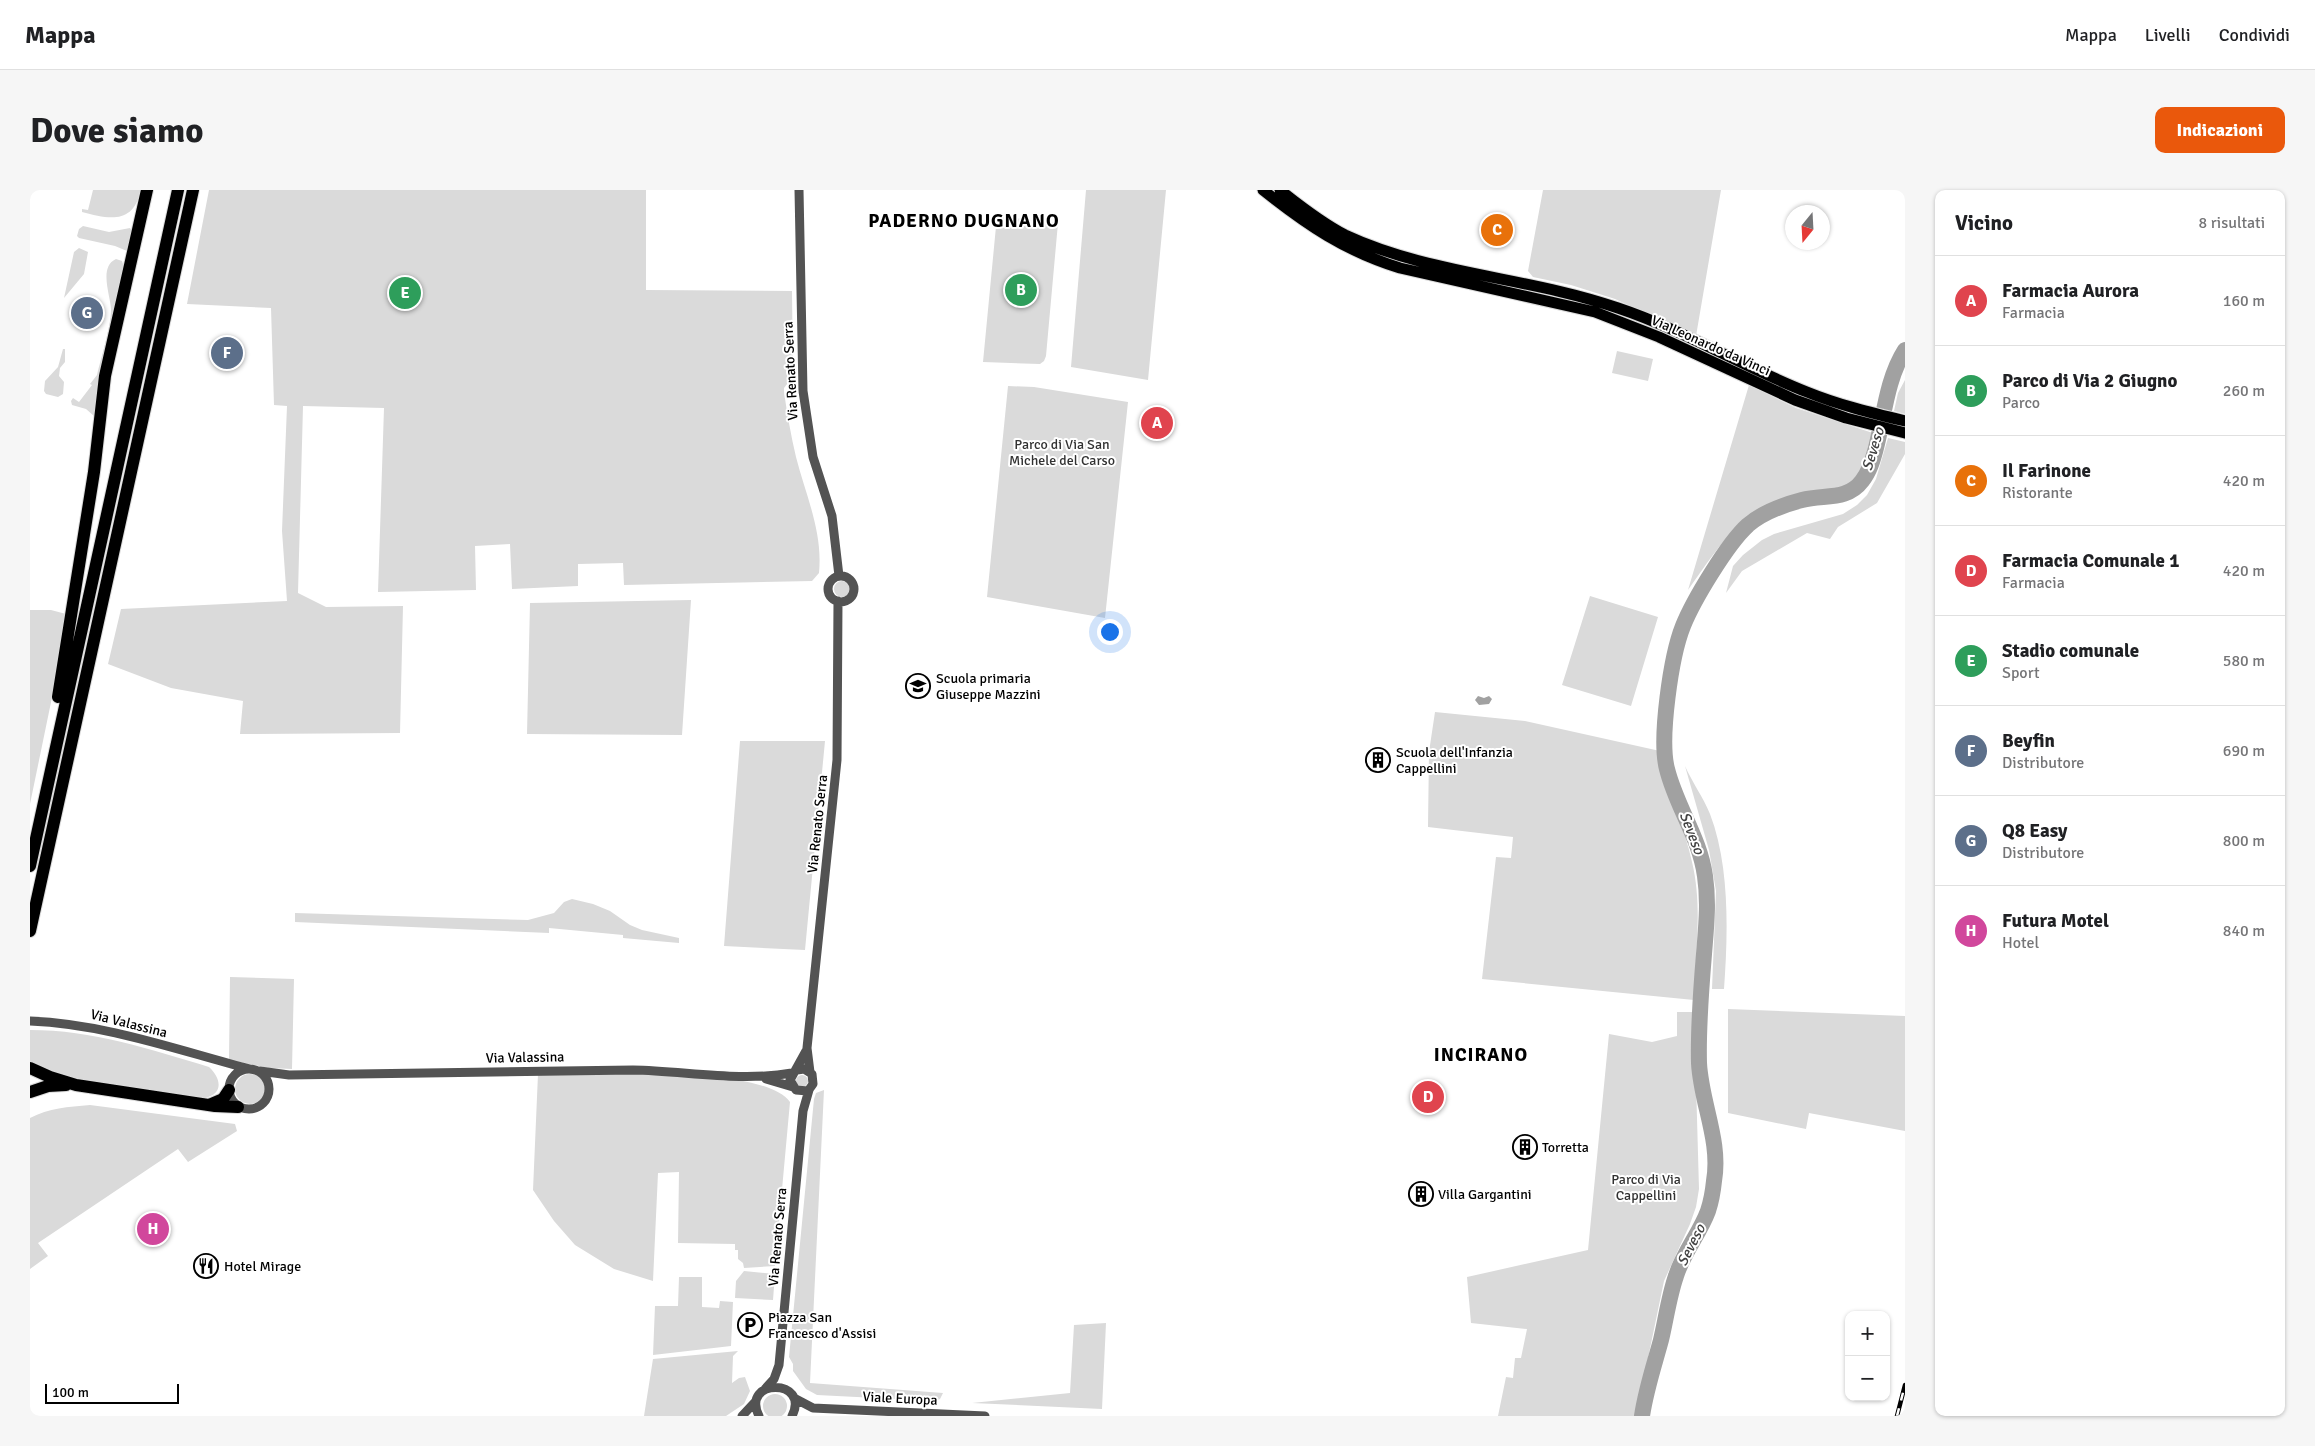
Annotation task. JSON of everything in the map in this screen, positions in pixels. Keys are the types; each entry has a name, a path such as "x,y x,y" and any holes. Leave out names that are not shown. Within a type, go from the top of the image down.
{"highway":[{"path":"36,837 32,820 61,684 74,605 94,472 105,376 148,190"},
{"path":"30,866 178,190"},
{"path":"30,931 194,190"},
{"path":"30,1068 50,1077 76,1085 207,1105 238,1107"},
{"path":"30,1092 48,1086 76,1085"},
{"path":"207,1105 219,1101 230,1086"}],"main road":[{"path":"1263,190 1300,220 1338,244 1373,260 1400,268 1504,285"},
{"path":"1280,190 1344,234 1411,259 1504,285"},
{"name":"Via Leonardo da Vinci","path":"1504,285 1581,296 1634,314 1806,392 1871,418 1900,426"}],"street":[{"name":"Via Renato Serra","path":"800,190 803,392 813,457 832,516 839,576"},
{"path":"839,576 849,578 854,587 853,595 849,599 838,601 832,597 828,589 831,581 839,576"},
{"name":"Via Renato Serra","path":"810,1072 807,1048 837,760 838,601"},
{"name":"Via Valassina","path":"30,1022 61,1023 104,1030 250,1069 289,1075 670,1070 761,1078 794,1089"},
{"name":"Via Renato Serra","path":"794,1072 807,1048"},
{"path":"219,1061 229,1072 232,1099 238,1107 250,1110 266,1101 270,1089 278,1079 289,1075"},
{"path":"230,1086 240,1072 250,1069"},
{"path":"804,1069 810,1072 814,1080 809,1090 802,1092 794,1089 790,1080 794,1072 804,1069"},
{"path":"260,1071 269,1081 270,1089"},
{"name":"Via Valassina","path":"761,1078 794,1072"},
{"name":"Via Renato Serra","path":"794,1089 802,1111"},
{"name":"Via Renato Serra","path":"756,1401 774,1380 779,1365 802,1111 809,1090"},
{"name":"Via Renato Serra","path":"779,1365 782,1380 794,1398"},
{"path":"765,1389 778,1387 788,1390"},
{"path":"793,1416 794,1398"},
{"name":"Viale Europa","path":"794,1398 814,1408"},
{"path":"742,1416 756,1401"},
{"path":"756,1401 759,1416"},
{"name":"Viale Europa","path":"793,1416 814,1408 985,1416"}],"green space":[{"path":"93,190 141,190 132,209 119,217 110,217 82,212 82,209 88,210"},
{"path":"209,190 646,190 646,290 792,291 793,376 784,388 784,392 796,457 816,529 820,558 819,573 812,581 624,585 623,563 578,564 578,586 512,589 510,544 475,546 476,590 378,592 384,408 303,406 298,593 326,607 403,606 400,733 240,734 243,701 171,688 108,664 121,609 287,601 282,531 287,406 274,405 271,308 187,304"},
{"path":"1086,190 1166,190 1148,380 1071,367"},
{"path":"1543,190 1721,190 1696,336 1615,299 1571,285 1533,277 1528,271"},
{"path":"997,216 1058,223 1046,356 1040,364 983,362"},
{"path":"83,226 109,232 130,228 132,231 127,251 115,246 79,238 77,236 79,229"},
{"path":"79,248 88,252 84,274 64,298 74,252"},
{"path":"116,259 122,261 124,267 99,382 94,416 86,409 72,405 71,401 73,398 79,402 97,375 111,317 107,282 108,268"},
{"path":"63,349 65,349 65,362 60,368 59,376 64,382 63,394 58,397 46,394 44,391 45,381 58,367"},
{"path":"1617,351 1653,359 1648,381 1612,373"},
{"path":"1905,380 1905,414 1894,411 1898,393"},
{"path":"1749,385 1796,408 1873,433 1866,460 1858,477 1846,489 1837,492 1806,493 1770,506 1746,519 1722,543 1688,590"},
{"name":"Parco di Via San Michele del Carso","path":"1008,386 1034,387 1128,402 1105,618 987,597"},
{"path":"1888,438 1905,442 1905,454 1877,503 1838,527 1830,539 1807,533 1742,571 1726,593 1733,566 1743,555 1762,540 1774,534 1843,514 1857,505 1867,495 1876,479"},
{"path":"842,581 848,583 850,589 848,595 842,597 836,595 834,589 836,583"},
{"path":"1590,596 1658,617 1631,706 1562,685"},
{"path":"691,600 682,735 527,734 530,603"},
{"path":"30,610 51,610 66,614 62,649 30,804"},
{"path":"1435,712 1525,721 1660,751 1666,779 1689,848 1695,879 1698,931 1694,1000 1482,979 1496,857 1511,858 1513,837 1428,827 1429,752"},
{"path":"740,741 825,741 805,950 724,946"},
{"path":"1685,766 1710,814 1717,834 1721,856 1727,923 1724,989 1712,989 1716,891 1709,850"},
{"path":"572,899 593,904 610,911 630,925 642,930 679,938 679,943 623,938 623,935 549,928 549,933 295,922 295,913 528,920 554,913 564,902"},
{"path":"230,977 294,979 292,1069 269,1068 229,1060"},
{"path":"1728,1009 1905,1016 1905,1131 1809,1113 1806,1129 1728,1113"},
{"name":"Parco di Via Cappellini","path":"1677,1012 1694,1012 1699,1189 1696,1207 1690,1224 1664,1281 1636,1416 1498,1416 1506,1377 1513,1378 1515,1358 1521,1358 1527,1329 1471,1323 1467,1277 1588,1250 1609,1034 1652,1042 1677,1036"},
{"path":"30,1030 76,1033 98,1037 143,1047 209,1067 216,1076 219,1085 218,1089 211,1096 205,1098 113,1087 45,1070 30,1061"},
{"path":"659,1073 749,1082 780,1093 790,1102 775,1266 744,1268 743,1263 738,1259 738,1250 735,1250 735,1244 678,1243 679,1172 658,1173 653,1281 614,1269 575,1245 554,1221 533,1190 538,1074"},
{"path":"250,1074 256,1075 264,1083 264,1095 256,1103 250,1104 244,1103 236,1095 235,1089 236,1083 244,1075"},
{"path":"802,1075 808,1081 802,1087 796,1081"},
{"path":"824,1090 810,1383 943,1393 940,1399 936,1401 817,1395 806,1389 793,1371 793,1364 789,1357 814,1099 816,1093"},
{"path":"90,1105 235,1124 237,1131 188,1162 178,1149 38,1243 48,1256 30,1269 30,1118 52,1110"},
{"path":"744,1271 775,1274 773,1300 735,1298 736,1281"},
{"path":"679,1277 702,1277 702,1307 719,1308 720,1301 733,1302 731,1346 653,1355 655,1306 678,1306"},
{"path":"1106,1323 1102,1409 972,1403 1070,1393 1074,1325"},
{"path":"738,1351 733,1356 732,1383 739,1378 745,1377 750,1391 744,1404 726,1416 644,1416 653,1359"},
{"path":"775,1394 783,1398 787,1406 783,1414 775,1418 767,1414 763,1406 767,1398"}],"shaded area":[{"path":"1478,696 1484,698 1489,696 1492,699 1489,704 1479,705 1475,700"}],"waterway":[{"name":"Seveso","path":"1642,1416 1669,1300 1679,1268 1708,1211 1715,1166 1713,1137 1703,1093 1699,1063 1700,1009 1707,915 1705,876 1698,848 1671,783 1665,755 1665,718 1674,657 1683,626 1702,588 1730,545 1748,525 1766,513 1788,504 1810,498 1835,496 1849,492 1862,481 1876,448 1890,385 1905,350"}],"railway":[{"path":"1897,1416 1905,1385"}],"place":[{"name":"Il Farinone","path":"1497,230"},
{"name":"Parco di Via 2 Giugno","path":"1021,290"},
{"name":"Stadio comunale","path":"405,293"},
{"name":"Q8 Easy","path":"87,313"},
{"name":"Beyfin","path":"227,353"},
{"name":"Farmacia Aurora","path":"1157,423"},
{"name":"Scuola primaria Giuseppe Mazzini","path":"918,686"},
{"name":"Scuola dell'Infanzia Cappellini","path":"1378,760"},
{"name":"Farmacia Comunale 1","path":"1428,1097"},
{"name":"Torretta","path":"1525,1147"},
{"name":"Villa Gargantini","path":"1421,1194"},
{"name":"Futura Motel","path":"153,1229"},
{"name":"Hotel Mirage","path":"206,1266"},
{"name":"Piazza San Francesco d'Assisi","path":"750,1325"}],"district":[{"name":"PADERNO DUGNANO","path":"964,220"},
{"name":"INCIRANO","path":"1481,1054"}]}
